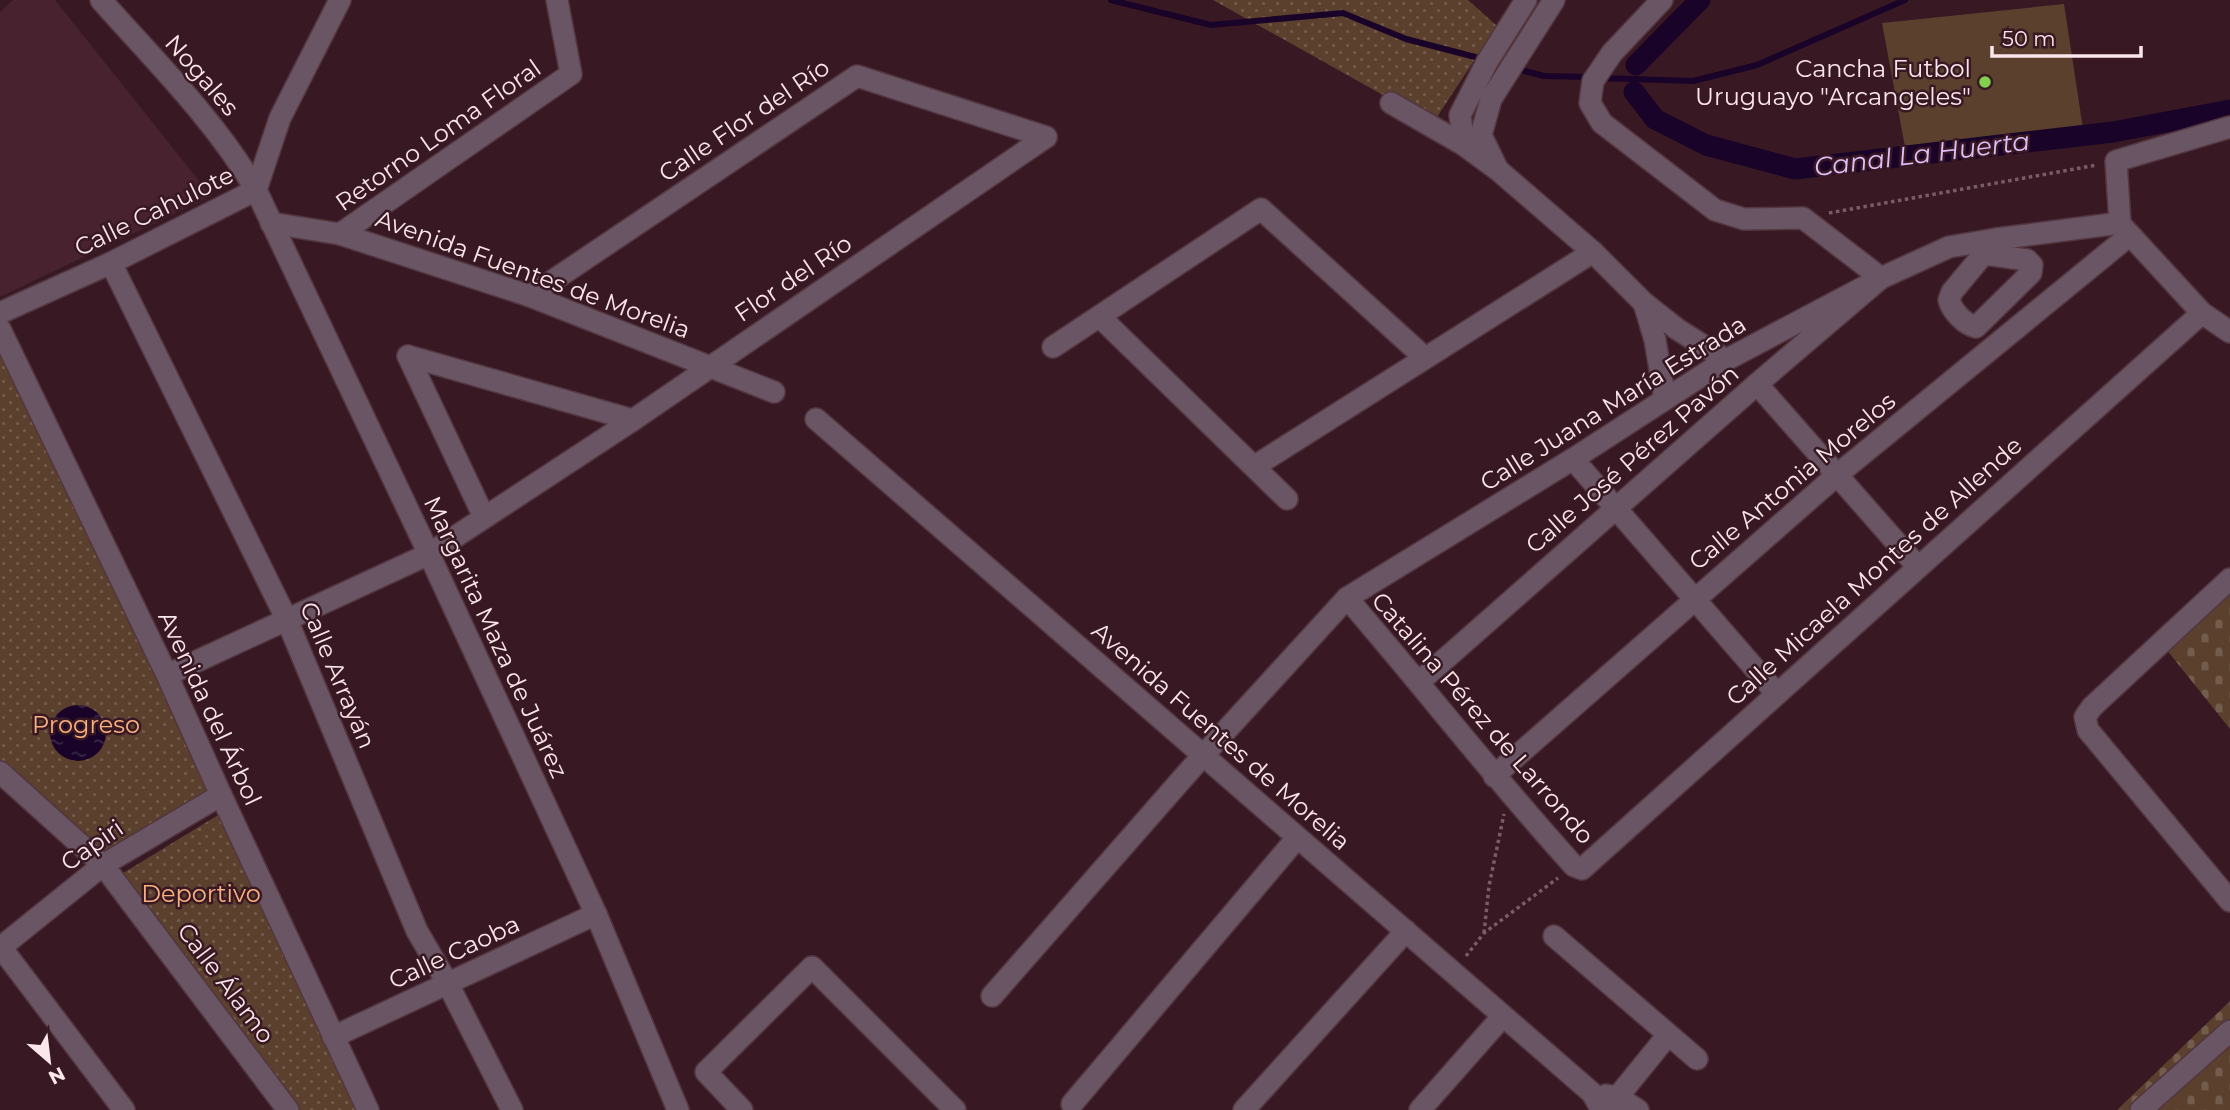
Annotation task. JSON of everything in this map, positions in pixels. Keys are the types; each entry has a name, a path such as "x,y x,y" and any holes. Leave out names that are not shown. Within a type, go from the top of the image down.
{"street":[{"name":"Nogales","path":"101,0 215,129 256,190"},
{"name":"Calle Cahulote","path":"0,313 111,263 256,190 279,118 340,0"},
{"name":"Retorno Loma Floral","path":"341,234 571,74 557,0"},
{"path":"1526,0 1490,56 1460,115 1472,140 1498,170 1593,252 1644,303 1677,329 1726,360"},
{"path":"1472,140 1491,99 1555,0"},
{"path":"1662,0 1612,53 1599,73 1590,103 1602,123 1715,210 1744,219 1803,218 1881,278"},
{"path":"1490,56 1511,67"},
{"name":"Calle Flor del Río","path":"530,296 857,76 1046,137"},
{"path":"1391,103 1472,140"},
{"path":"2228,134 2116,161 2125,229 2202,313 2230,332"},
{"name":"Flor del Río","path":"167,675 429,554 712,366 1046,137"},
{"name":"Margarita Maza de Juárez","path":"256,190 596,914 678,1110"},
{"path":"1054,346 1261,209 1424,357"},
{"name":"Avenida Fuentes de Morelia","path":"271,223 341,234 530,296 774,392"},
{"name":"Calle Juana María Estrada","path":"992,996 1204,755 1347,598 1573,459 1726,360 1881,278 1949,247 1991,246 2125,229"},
{"name":"Calle Antonia Morelos","path":"1494,776 1837,475 2125,229"},
{"path":"1255,466 1593,252"},
{"name":"Calle Arrayán","path":"111,263 286,620 417,931 448,984 512,1110"},
{"name":"Calle José Pérez Pavón","path":"1419,682 1881,278"},
{"path":"1644,303 1655,340 1665,399"},
{"name":"Calle Micaela Montes de Allende","path":"1578,867 1777,694 2202,313"},
{"path":"1100,317 1287,499"},
{"name":"Avenida del Árbol","path":"0,330 167,675 220,795 368,1110"},
{"path":"484,517 408,356 632,420"},
{"path":"1757,384 1918,567"},
{"name":"Avenida Fuentes de Morelia","path":"816,419 1605,1103 1638,1110"},
{"path":"1573,459 1777,694"},
{"path":"2230,579 2092,707 2085,718 2088,730 2230,901"},
{"name":"Catalina Pérez de Larrondo","path":"1347,598 1509,794 1578,867"},
{"name":"Calle Álamo","path":"0,772 103,865 288,1110"},
{"name":"Capiri","path":"0,947 103,865 220,795"},
{"path":"1072,1104 1297,838"},
{"name":"Calle Caoba","path":"334,1037 596,914"},
{"path":"1244,1110 1406,931"},
{"path":"1554,936 1698,1059"},
{"path":"0,947 124,1110"},
{"path":"742,1110 706,1072 812,967 955,1110"},
{"path":"1420,1110 1503,1017"},
{"path":"2141,1110 2230,1031"},
{"path":"1605,1103 1668,1035"}],"path":[{"path":"1803,218 2116,161"},
{"path":"1484,933 1491,874 1509,794"},
{"path":"1454,974 1484,933 1578,867"}],"shaded area":[{"path":"13,0 55,0 211,196 0,297 0,12"}],"green space":[{"path":"1213,0 1468,0 1497,26 1433,123"},
{"name":"Cancha Futbol Uruguayo \"Arcangeles\"","path":"2064,4 2085,142 1908,163 1882,23"},
{"name":"Progreso","path":"0,332 211,792 100,853 0,760"},
{"path":"2230,584 2230,729 2162,644"},
{"name":"Deportivo","path":"223,812 364,1110 298,1110 120,875"},
{"path":"2230,1001 2230,1110 2117,1110"}],"water":[{"path":"73,705 83,705 98,713 104,722 104,744 98,753 83,761 73,761 55,749 50,738 50,728 62,710"}],"waterway":[{"path":"1111,0 1211,25 1343,13 1406,39 1483,59"},
{"name":"Canal La Huerta","path":"1636,65 1700,0"},
{"path":"1600,78 1693,81 1757,65 1905,0"},
{"path":"1517,69 1544,76 1589,77"},
{"name":"Canal La Huerta","path":"1634,92 1655,119 1706,145 1795,169 2113,132 2230,110"}],"place":[{"name":"Cancha Futbol Uruguayo \"Arcangeles\"","path":"1985,82"}]}
